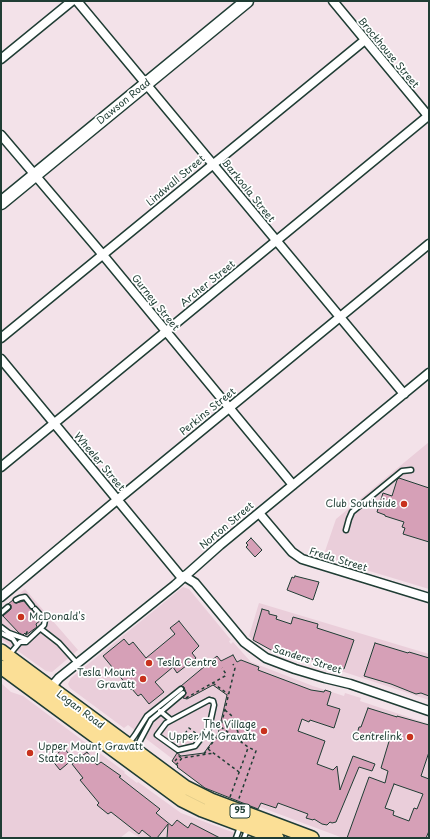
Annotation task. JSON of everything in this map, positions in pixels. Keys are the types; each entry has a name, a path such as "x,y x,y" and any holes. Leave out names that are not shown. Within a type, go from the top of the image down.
{"main road":[{"name":"Dawson Road","path":"1,203 247,1"},
{"name":"Logan Road","path":"3,658 182,800 244,830 277,838"},
{"name":"Logan Road","path":"47,693 131,747 177,782 202,796 312,838"}],"street":[{"path":"1,59 72,1"},
{"name":"Barkoola Street","path":"77,1 404,394"},
{"name":"Brockhouse Street","path":"333,1 429,117"},
{"name":"Lindwall Street","path":"1,338 364,40"},
{"name":"Archer Street","path":"1,468 429,117"},
{"name":"Gurney Street","path":"1,135 103,255 165,332 293,485"},
{"name":"Perkins Street","path":"1,597 429,244"},
{"name":"Wheeler Street","path":"1,359 117,500 183,577"},
{"name":"Norton Street","path":"47,693 59,678 429,374"},
{"name":"Freda Street","path":"259,513 292,552 302,559 429,598"},
{"name":"Sanders Street","path":"183,577 195,583 244,642 266,658 295,669 355,686 429,711"}],"lane":[{"path":"346,530 352,512 402,471 411,470"},
{"path":"3,658 21,641 27,641 41,629 45,621 25,598 16,600"},
{"path":"1,613 8,607"},
{"path":"1,627 9,633 27,641"},
{"path":"41,629 59,643 77,663"},
{"path":"1,633 13,639 17,645"},
{"path":"182,691 150,723 131,747 135,735 145,719 156,708 182,691"},
{"path":"211,700 214,703 210,728 193,748 178,750 175,748 157,735 166,722 206,701 211,700"},
{"path":"156,708 171,720"},
{"path":"236,838 244,830"}],"path":[{"path":"204,754 219,734 235,668 233,664"},
{"path":"186,698 225,676 226,674 222,668"},
{"path":"213,683 228,695"},
{"path":"224,710 232,716 242,744"},
{"path":"220,727 242,744 256,751 238,802"},
{"path":"175,748 189,728 200,736"},
{"path":"229,798 248,748"},
{"path":"208,749 239,772"},
{"path":"175,762 179,756 182,758 214,753"},
{"path":"176,765 182,758"}],"shaded area":[{"path":"429,442 429,589 323,557 336,519"},
{"path":"183,587 189,589 231,640 229,641 230,643 231,644 233,642 251,662 313,686 344,696 345,693 361,698 360,701 429,724 429,838 343,838 212,789 128,725 124,728 70,688 68,684 71,678"},
{"path":"25,589 78,650 52,672 46,671 1,639 1,609"},
{"path":"259,603 429,654 429,700 256,643 249,636"},
{"path":"1,683 11,692 23,696 125,772 124,773 137,783 138,782 181,813 248,838 140,838 129,831 120,838 1,838"}],"building":[{"name":"Club Southside","path":"399,478 429,488 429,542 403,534 405,528 402,527 404,522 377,512 383,493 392,496"},
{"path":"251,538 262,550 255,557 246,547 248,545 246,543"},
{"path":"295,576 319,582 313,600 287,590 292,577 294,578"},
{"name":"McDonald's","path":"13,600 16,603 24,601 41,620 36,624 37,627 26,635 25,633 23,635 19,633 3,616 11,609 11,605 8,604"},
{"path":"262,609 269,611 269,614 277,616 276,619 291,624 293,617 318,624 317,628 354,640 344,669 309,658 304,657 304,659 271,650 253,640"},
{"name":"Tesla Centre","path":"179,621 199,646 192,653 196,658 177,673 173,667 155,682 164,692 149,704 141,694 138,696 132,689 131,690 103,656 124,639 129,645 133,642 146,658 175,634 170,628"},
{"path":"375,643 429,658 429,696 421,693 416,694 391,684 364,676"},
{"path":"233,655 237,662 241,660 259,667 258,670 311,690 324,692 325,690 331,692 327,705 340,709 334,728 310,720 309,722 302,719 298,731 325,741 317,764 333,770 337,766 340,790 353,756 375,764 372,771 359,767 336,822 330,822 327,825 322,824 314,819 306,818 308,814 278,803 276,808 261,803 258,809 205,788 177,767 178,766 172,761 177,753 181,756 204,753 218,734 227,695 213,685 187,699 183,698 186,693 184,687 181,686 217,656 221,661"},
{"path":"368,708 429,725 429,752 421,776 429,779 429,831 426,838 347,838 369,777 385,783 388,771 381,768 390,738 371,732 369,738 357,734 359,727 361,727","holes":["394,784 423,794 417,809 414,808 409,821 393,815 394,811 385,808"]},
{"path":"64,748 73,759 60,770 51,759"},
{"path":"87,752 97,765 101,762 121,776 119,777 160,809 156,813 172,826 177,820 188,828 191,823 220,838 167,838 168,824 157,838 152,838 142,830 139,834 111,812 108,814 97,805 99,803 80,780 83,778 72,764"}],"place":[{"name":"Club Southside","path":"404,504"},
{"name":"McDonald's","path":"21,617"},
{"name":"Tesla Centre","path":"149,663"},
{"name":"Tesla Mount Gravatt","path":"143,679"},
{"name":"The Village Upper Mt Gravatt","path":"264,731"},
{"name":"Centrelink","path":"410,737"},
{"name":"Upper Mount Gravatt State School","path":"30,753"}]}
